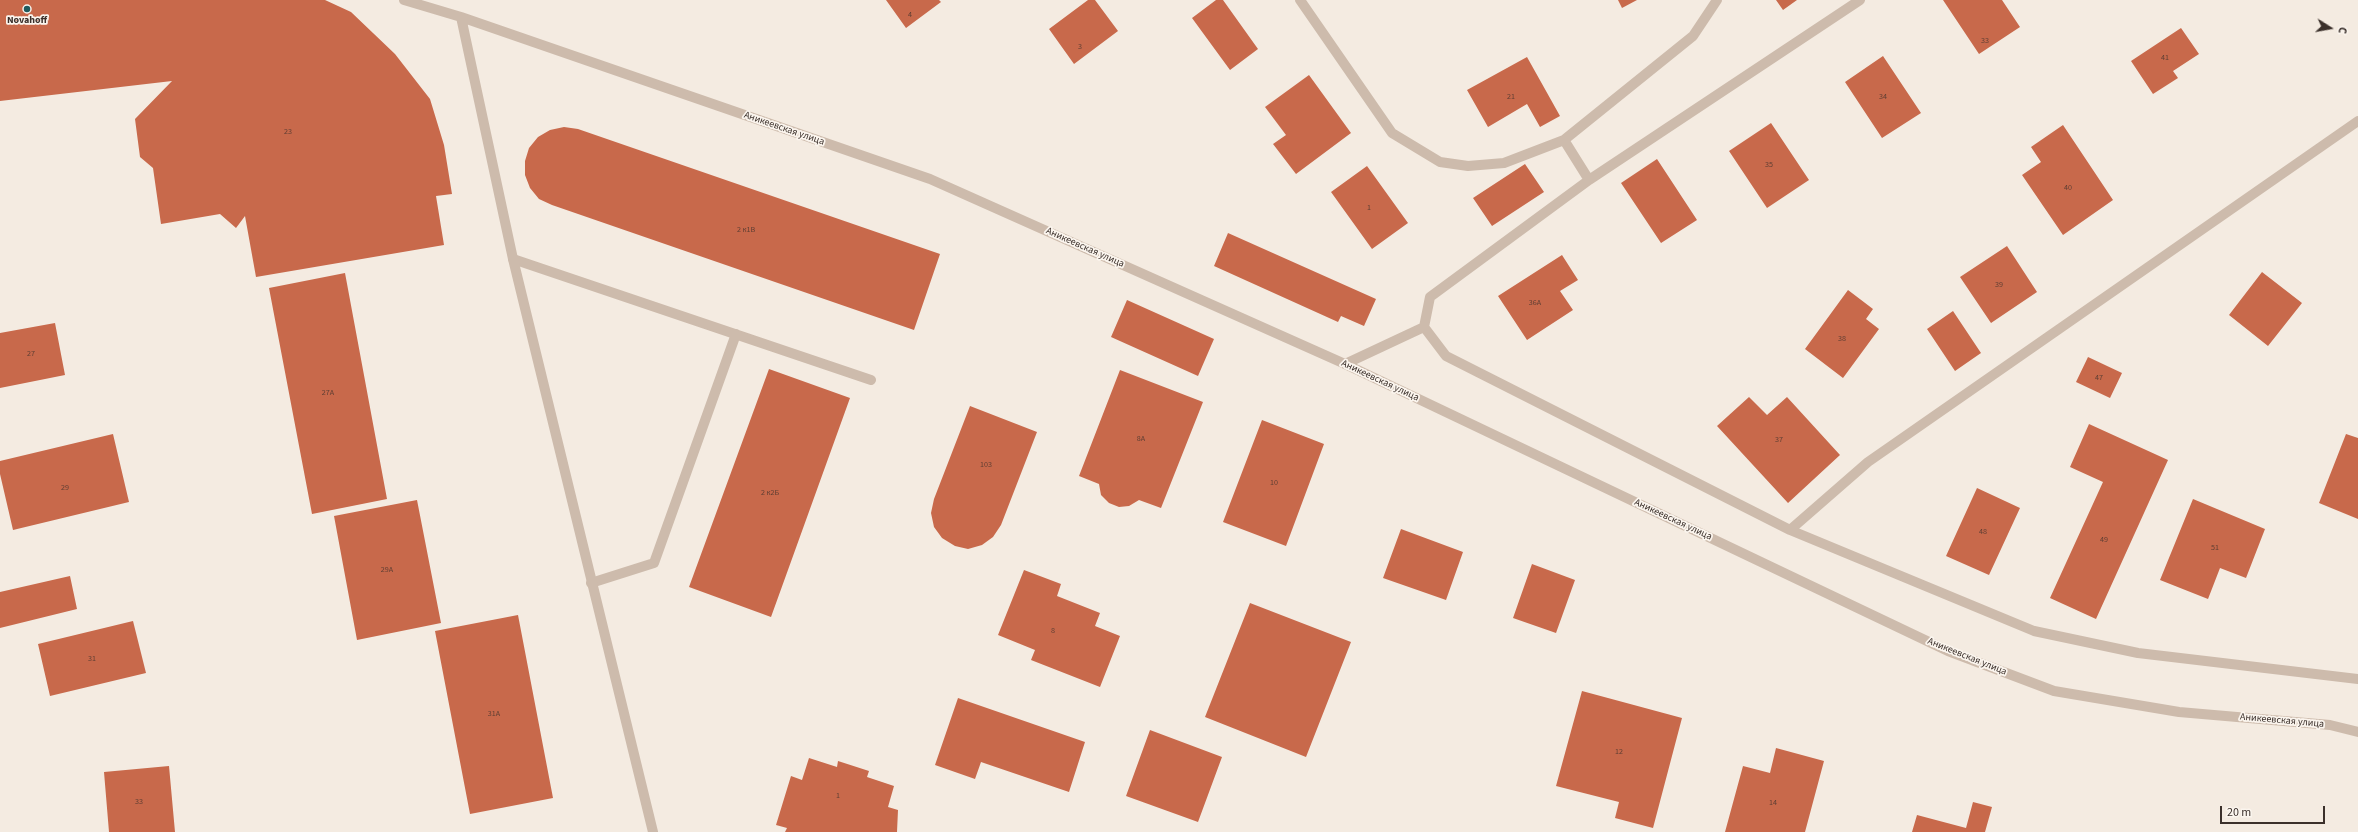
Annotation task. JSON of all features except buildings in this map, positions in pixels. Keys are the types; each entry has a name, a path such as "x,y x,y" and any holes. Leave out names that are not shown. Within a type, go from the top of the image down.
{"street":[{"name":"Аникеевская улица","path":"404,0 461,17 930,179 1345,364 1948,651 2054,691 2179,712 2330,725 2358,732"},
{"path":"1300,0 1392,133 1440,162 1468,166 1504,163 1564,140 1693,36 1717,0"},
{"path":"1860,0 1589,180 1430,297 1424,327 1446,356 1790,530 2034,631 2138,653 2358,678"},
{"path":"461,17 513,259 653,832"},
{"path":"1790,530 1868,462 2358,121"},
{"path":"1564,140 1589,180"},
{"path":"513,259 871,380"},
{"path":"1345,364 1424,327"},
{"path":"592,583 654,563 736,334"}],"place":[{"name":"Novahoff","path":"27,9"}]}
